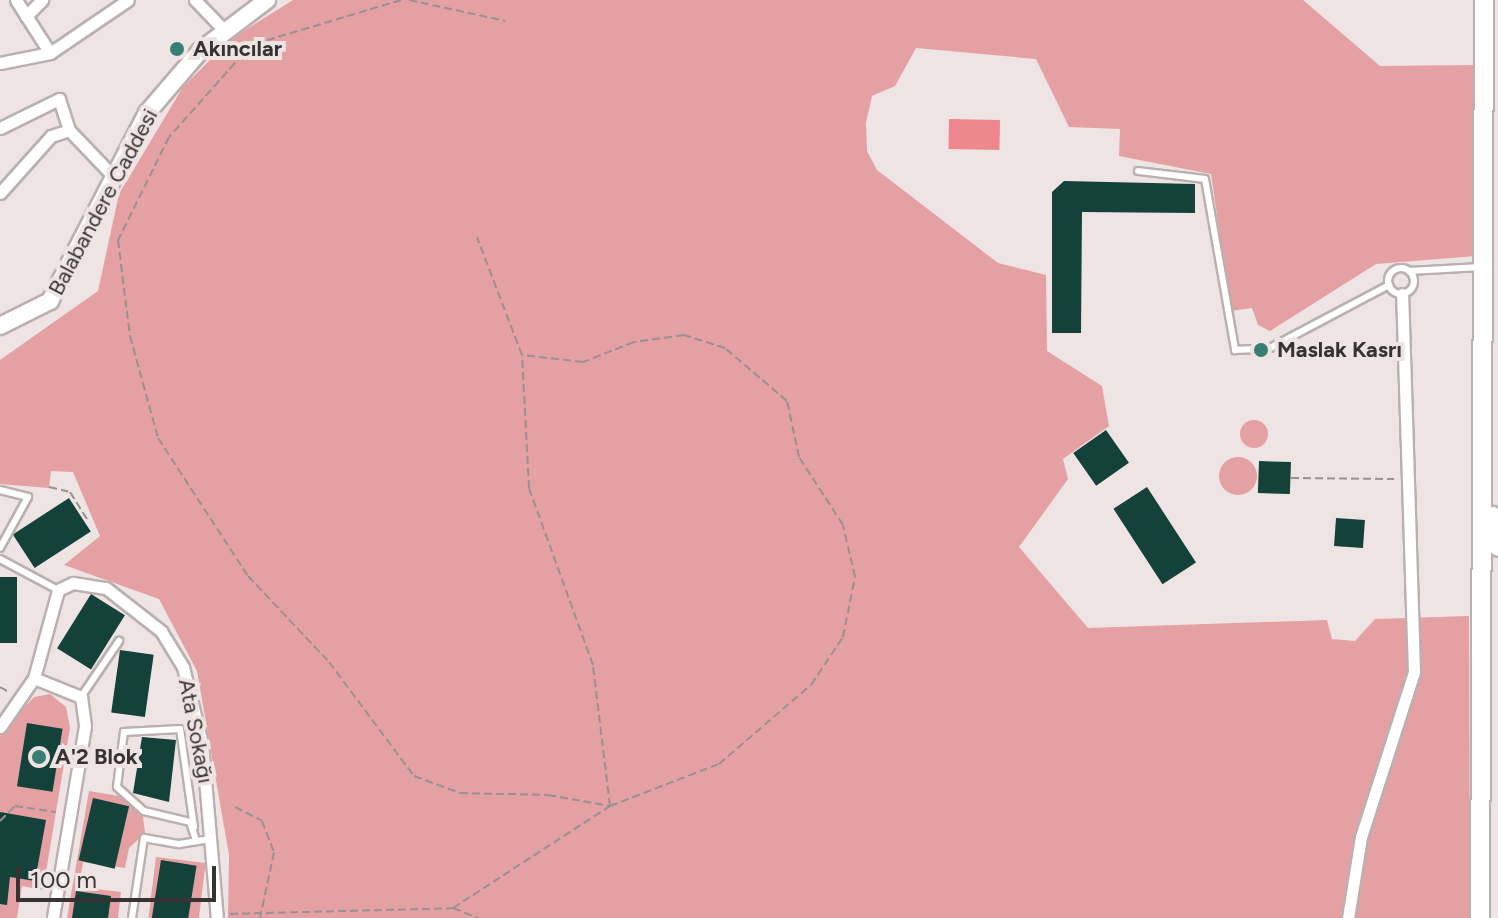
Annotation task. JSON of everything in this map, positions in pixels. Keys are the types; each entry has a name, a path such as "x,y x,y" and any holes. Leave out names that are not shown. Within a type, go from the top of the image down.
{"main road":[{"name":"Balabandere Caddesi","path":"0,326 32,314 61,288 113,176 147,113 224,30 267,0"},
{"path":"1480,918 1484,0"},
{"path":"1484,443 1498,547"}],"street":[{"path":"16,0 50,53"},
{"path":"26,16 42,0"},
{"path":"0,63 50,53 128,0"},
{"path":"195,0 224,30"},
{"path":"0,128 59,99 69,130 113,176"},
{"path":"0,193 51,136 69,130"},
{"path":"1348,918 1361,837 1414,672 1402,294"},
{"name":"Ata Sokağı","path":"58,590 73,583 106,588 161,631 183,667 214,839 217,917"},
{"path":"0,727 34,678 58,590"},
{"path":"34,678 81,697 85,726 53,918"}],"lane":[{"path":"1138,171 1205,179 1235,350 1270,348 1389,285 1393,271 1485,267"},
{"path":"1389,285 1402,294 1413,283 1409,271"},
{"path":"0,490 28,497 0,548"},
{"path":"0,559 58,590"},
{"path":"81,697 119,641"},
{"path":"194,827 144,811 117,787 124,732 180,729 194,827 196,841"},
{"path":"132,918 144,838 214,839"}],"path":[{"path":"401,0 251,45 169,137 118,240 130,336 158,438 248,576 329,662 414,776 460,793 548,795 610,806"},
{"path":"409,0 506,21"},
{"path":"477,237 522,355 529,488 593,665 610,806"},
{"path":"453,908 610,806 719,764 811,685 843,637 855,577 843,525 799,457 787,401 725,348 684,335 634,342 583,362 522,355"},
{"path":"1291,478 1408,479"},
{"path":"49,487 70,492 89,523"},
{"path":"0,821 15,806 70,814"},
{"path":"235,807 262,821 274,852 265,910 260,918"},
{"path":"217,917 265,910 453,908 478,918"}],"shaded area":[{"path":"293,0 1303,0 1380,66 1477,65 1476,256 1376,264 1270,331 1258,325 1252,308 1231,311 1211,174 1119,156 1120,129 1069,127 1036,59 916,48 895,86 872,96 866,123 867,151 877,170 998,263 1046,275 1047,351 1102,386 1109,426 1063,459 1068,479 1019,547 1088,628 1327,620 1332,639 1355,641 1375,619 1469,616 1470,918 228,918 229,855 197,671 159,599 64,565 100,536 73,472 51,471 49,488 0,484 0,360 98,291 119,194 183,87 231,39"},
{"path":"949,119 1000,120 999,150 948,149"},
{"path":"1254,420 1264,424 1268,434 1264,444 1254,448 1244,444 1240,434 1244,424"},
{"path":"1238,457 1251,463 1257,476 1251,489 1238,495 1225,489 1219,476 1225,463"},
{"path":"50,694 66,707 70,728 43,890 22,886 17,918 0,918 0,732 34,697"},
{"path":"89,791 119,796 143,816 145,833 129,848 125,868 83,862 79,887 121,892 118,918 67,918"},
{"path":"156,857 206,863 199,918 149,918"}],"building":[{"path":"1064,181 1195,184 1195,213 1082,212 1081,333 1052,333 1052,192"},
{"path":"1106,430 1129,463 1096,486 1073,453"},
{"path":"1259,461 1291,462 1290,494 1258,493"},
{"path":"1147,487 1196,562 1162,584 1113,509"},
{"path":"69,498 91,532 35,568 13,534"},
{"path":"1336,518 1365,520 1363,548 1334,546"},
{"path":"0,577 17,577 17,643 0,643"},
{"path":"91,594 125,615 91,669 57,648"},
{"path":"120,650 154,655 145,717 111,712"},
{"name":"A'2 Blok","path":"27,723 63,729 53,792 17,786"},
{"path":"142,737 176,740 169,802 133,793"},
{"path":"93,798 129,806 115,869 79,860"},
{"path":"0,812 46,820 35,881 10,877 7,905 0,904"},
{"path":"161,860 197,866 188,918 152,918"},
{"path":"76,891 111,896 108,918 72,918"}],"place":[{"name":"Akıncılar","path":"177,49"},
{"name":"Maslak Kasrı","path":"1261,350"},
{"name":"A'2 Blok","path":"39,757"}]}
